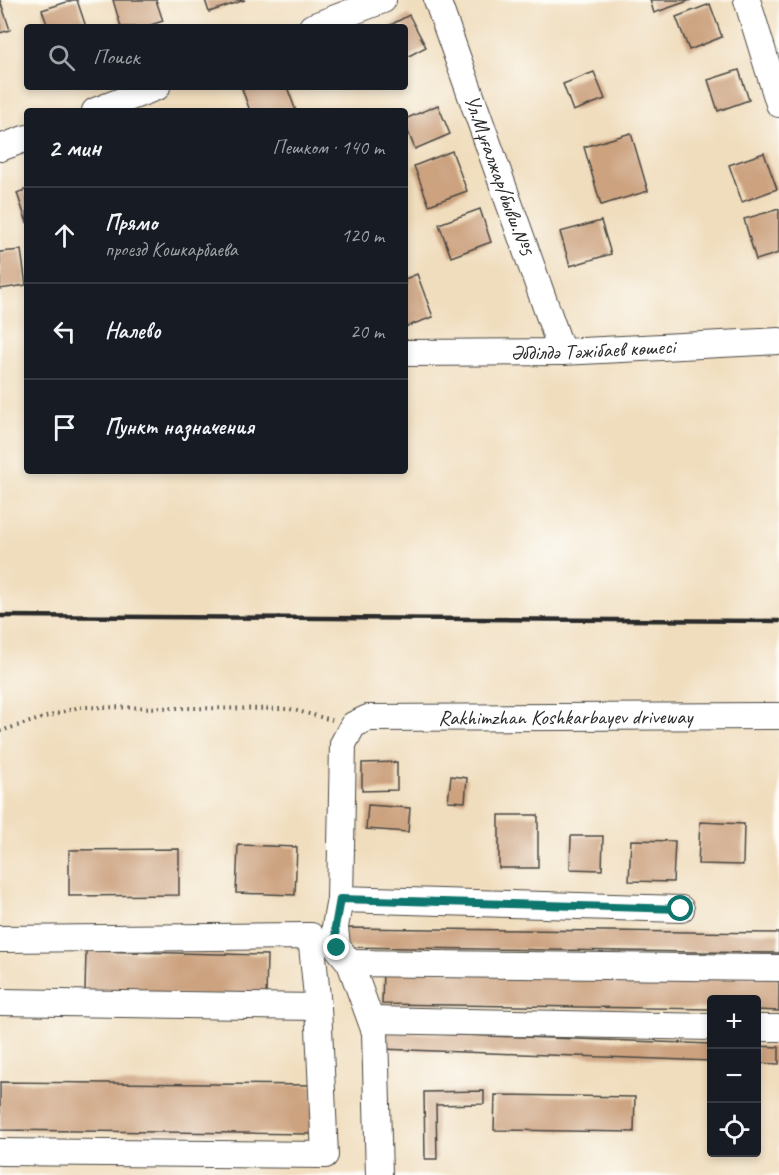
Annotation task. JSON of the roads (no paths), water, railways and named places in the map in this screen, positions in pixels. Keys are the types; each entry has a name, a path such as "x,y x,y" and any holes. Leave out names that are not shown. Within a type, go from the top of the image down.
{"street":[{"path":"320,24 383,0"},
{"name":"Ул.Мұғалжар/бывш.№5","path":"437,0 562,352"},
{"path":"747,0 779,104"},
{"path":"103,108 149,90"},
{"path":"0,148 24,139"},
{"name":"Әбділдә Тәжібаев көшесі","path":"408,353 562,352 779,341"},
{"name":"Rakhimzhan Koshkarbayev driveway","path":"340,899 343,744 353,725 368,718 779,716"},
{"path":"379,1175 375,1032 350,963 337,948 335,927 340,899 681,909"},
{"path":"0,939 311,936 318,1007 326,1155 0,1152"},
{"path":"350,963 779,968"},
{"path":"0,1002 318,1007"},
{"path":"372,1020 707,1027"},
{"path":"761,1028 779,1028"}],"railway":[{"path":"0,616 779,621"}]}
